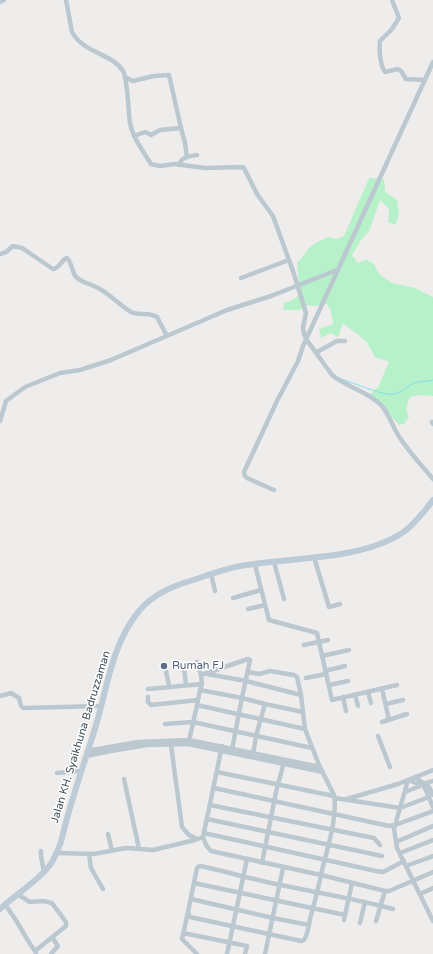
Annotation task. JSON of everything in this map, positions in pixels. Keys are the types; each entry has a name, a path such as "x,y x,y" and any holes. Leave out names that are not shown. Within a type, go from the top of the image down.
{"main road":[{"name":"Jalan KH. Syaikhuna Badruzzaman","path":"2,907 44,872 53,861 57,853 86,754 94,735 113,660 125,633 139,610 146,602 178,584 240,566 314,558 378,545 402,533 421,516 433,500"}],"street":[{"path":"0,2 4,0"},
{"path":"66,0 74,36 90,50 114,62 123,71 125,76 130,124 134,136 151,164 160,166 179,165 205,168 243,167 257,194 273,216 306,313 303,328 306,339 317,352 328,370 337,379 359,389 381,405 399,437 433,479"},
{"path":"392,0 399,18 393,28 380,41 383,70 385,72 398,69 406,79 425,80"},
{"path":"274,490 247,478 244,472 280,394 298,361 306,339 337,270 433,62"},
{"path":"125,76 133,81 154,76 169,75 185,143 186,157"},
{"path":"134,136 145,132 151,135 160,130 181,128"},
{"path":"179,165 180,161 186,157 197,155"},
{"path":"0,254 6,252 13,246 22,248 53,269 67,258 71,263 76,276 83,282 97,287 118,304 132,312 144,315 150,314 158,317 167,336"},
{"path":"241,278 289,260"},
{"path":"0,421 6,401 25,387 60,373 80,370 111,360 227,310 298,286 337,270"},
{"path":"317,352 337,342 345,341"},
{"path":"314,558 329,607 340,604"},
{"path":"274,562 284,599"},
{"path":"255,565 269,620 317,633 332,700 397,686"},
{"path":"211,574 215,591"},
{"path":"233,598 261,590"},
{"path":"248,609 265,605"},
{"path":"304,645 328,640"},
{"path":"322,656 349,650"},
{"path":"203,675 248,659 251,661 238,713 232,749"},
{"path":"188,742 202,684 203,675 197,662"},
{"path":"306,678 345,666"},
{"path":"184,668 186,685"},
{"path":"166,671 169,686"},
{"path":"188,912 190,917 301,942 305,939 313,909 335,814 334,797 305,729 298,679 294,675 270,671 259,674 248,672"},
{"path":"203,675 246,681 301,695"},
{"path":"328,685 348,681"},
{"path":"148,689 202,684"},
{"path":"382,689 389,720"},
{"path":"200,690 303,712"},
{"path":"0,696 11,692 19,698 23,708 101,706"},
{"path":"368,692 370,703"},
{"path":"355,695 358,706"},
{"path":"148,697 148,702 151,705 198,702 305,729"},
{"path":"343,698 346,711"},
{"path":"386,704 402,700"},
{"path":"253,755 256,736 265,704"},
{"path":"382,722 407,714"},
{"path":"165,724 193,722 312,748"},
{"path":"378,736 390,767"},
{"path":"86,754 138,742 188,742 322,770"},
{"path":"86,754 147,745 171,745 188,742"},
{"path":"171,745 182,827 189,836 197,840"},
{"path":"222,748 232,749 253,755"},
{"path":"222,748 204,835 206,845 211,851 283,868 321,875 385,891 389,891 433,872"},
{"path":"262,863 274,801 284,762"},
{"path":"347,799 408,780 433,770"},
{"path":"57,773 81,771"},
{"path":"217,772 388,807 400,808 431,796"},
{"path":"415,777 426,783 432,791 431,796 433,807"},
{"path":"124,779 139,849"},
{"path":"408,780 395,825 396,842 433,921"},
{"path":"408,780 424,786 431,796"},
{"path":"426,783 433,781"},
{"path":"405,792 420,786"},
{"path":"214,788 389,826 433,811"},
{"path":"210,805 271,816 374,838 380,845"},
{"path":"207,819 382,856"},
{"path":"396,842 433,826"},
{"path":"108,834 112,850"},
{"path":"57,853 89,854 126,848 153,850 197,840 204,835 383,872 404,861"},
{"path":"400,853 433,840"},
{"path":"41,851 44,872"},
{"path":"89,854 91,868 103,889"},
{"path":"406,866 433,856"},
{"path":"227,954 247,859"},
{"path":"197,954 182,939 198,866 393,909"},
{"path":"266,954 283,868"},
{"path":"194,883 240,891 313,909 345,915"},
{"path":"344,920 352,883"},
{"path":"420,894 433,888"},
{"path":"376,921 385,891"},
{"path":"2,907 18,923 35,952 66,924 52,903 43,901 30,902 17,894"},
{"path":"191,899 309,925"},
{"path":"360,923 365,902"},
{"path":"426,908 433,906"},
{"path":"183,933 247,946 245,954"},
{"path":"51,954 58,946 52,937"}],"green space":[{"path":"369,178 384,179 385,192 397,200 399,215 395,225 388,222 389,209 380,200 369,231 361,240 352,255 358,263 366,260 373,263 379,274 392,283 415,288 433,297 433,396 421,395 410,397 406,408 409,417 404,424 399,425 371,394 378,387 389,362 375,357 366,341 343,323 338,337 330,333 321,338 319,329 333,324 331,311 327,304 314,306 307,305 299,310 283,310 284,303 293,300 300,294 297,262 312,245 328,237 337,239 344,236"}],"waterway":[{"path":"341,379 376,391 390,394 400,392 414,383 433,380"}],"place":[{"name":"Rumah FJ","path":"164,666"}]}
